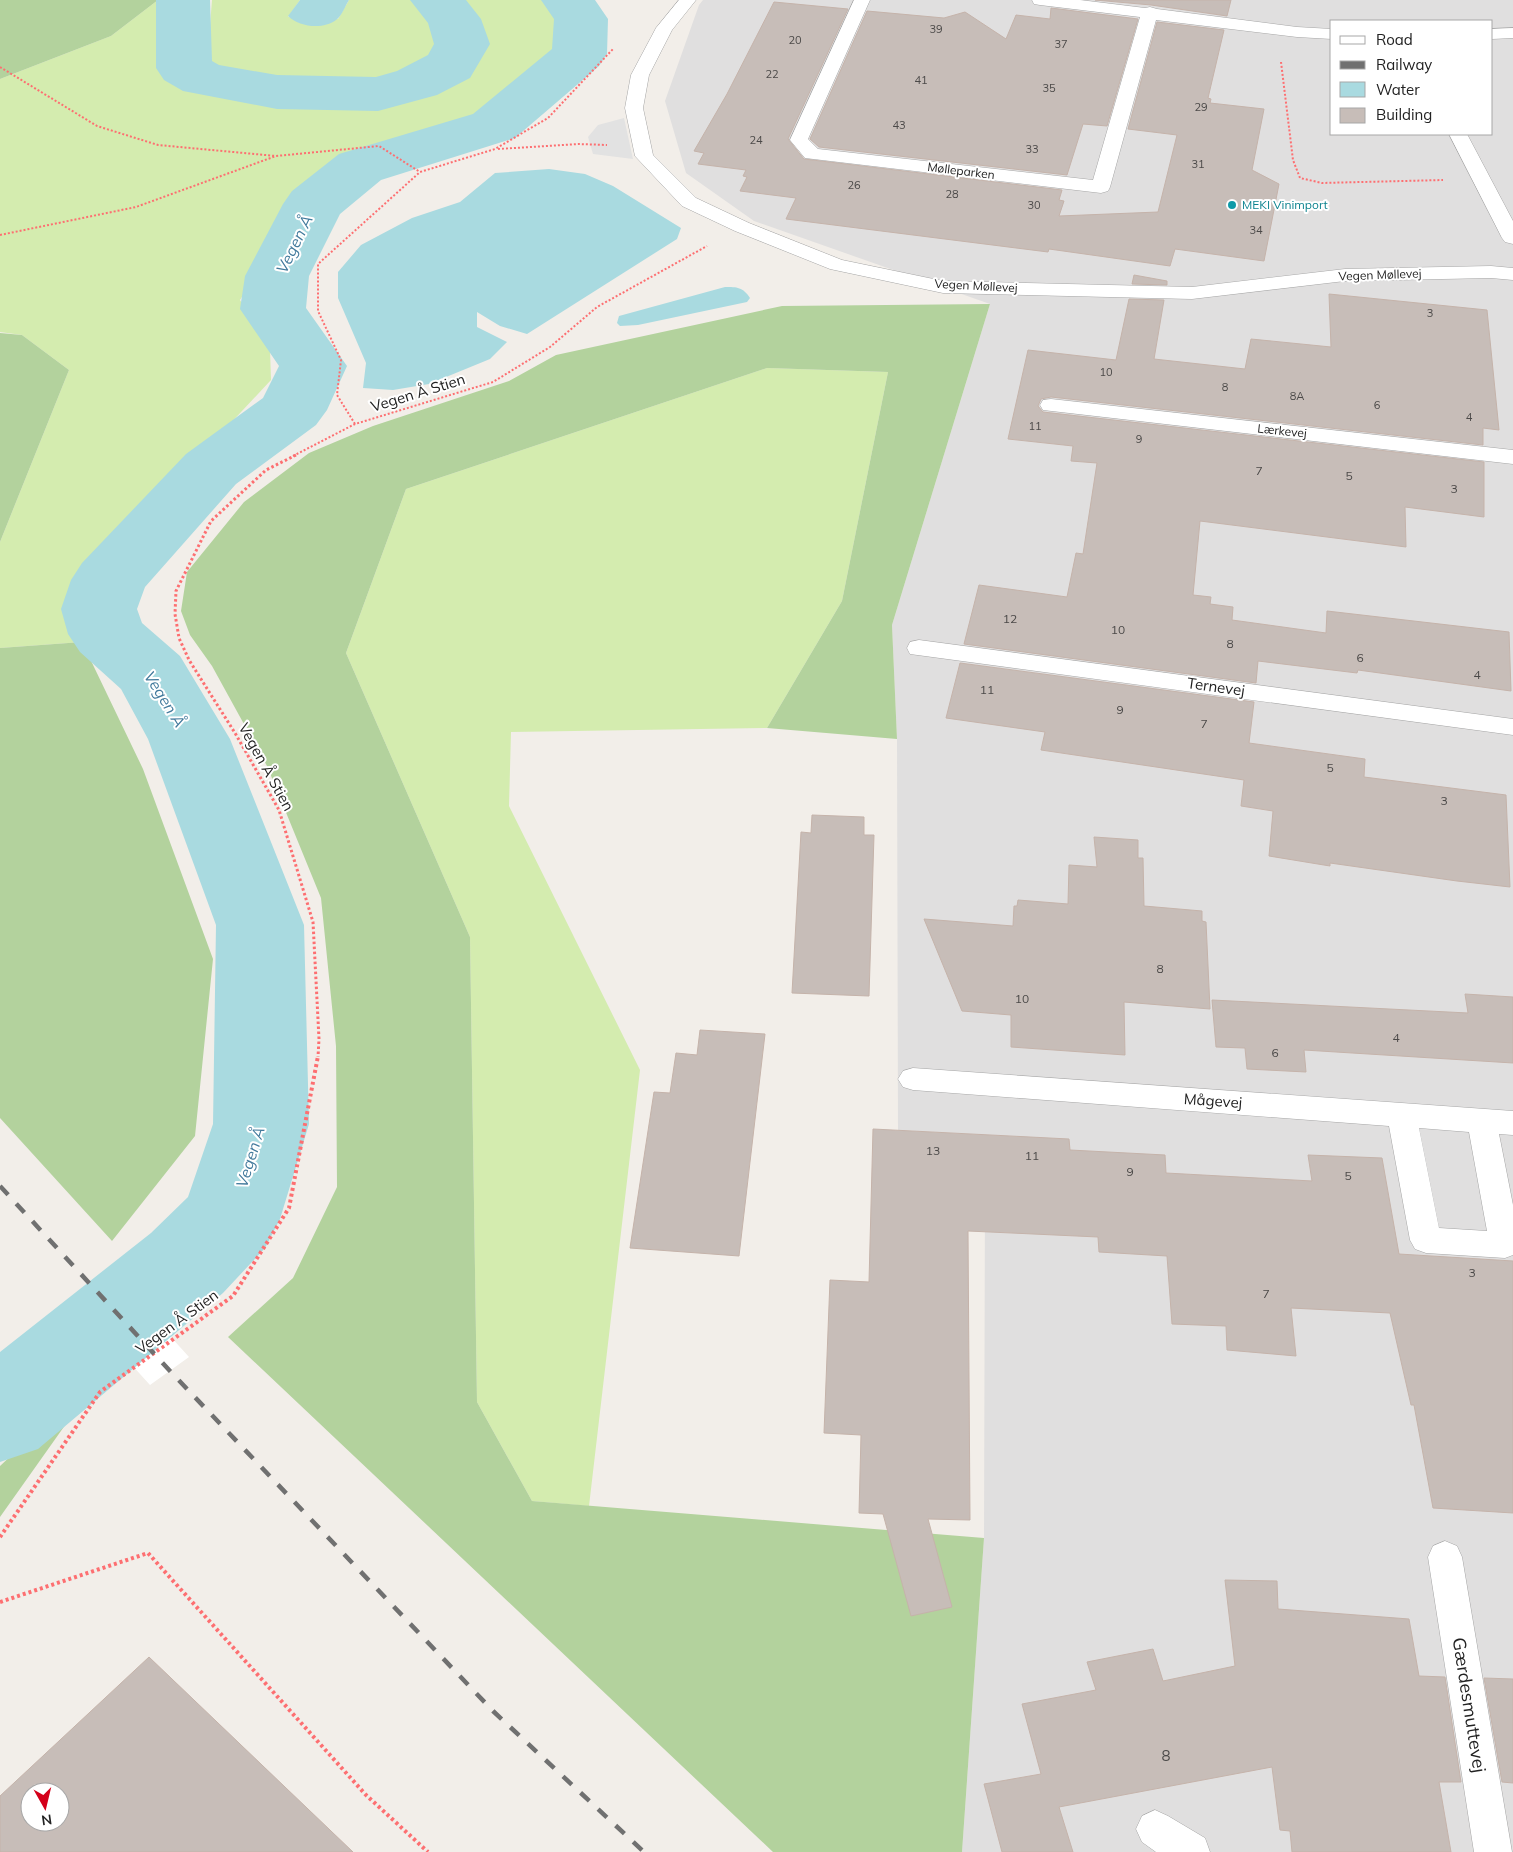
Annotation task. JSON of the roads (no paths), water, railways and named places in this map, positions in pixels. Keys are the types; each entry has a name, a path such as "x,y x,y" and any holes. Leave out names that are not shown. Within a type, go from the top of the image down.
{"street":[{"name":"Vegen Møllevej","path":"688,0 664,28 640,75 634,108 644,156 689,202 742,227 837,265 943,287 1192,293 1345,275 1490,272 1513,274"},
{"name":"Mølleparken","path":"862,0 800,140 812,154 1101,187 1150,12"},
{"path":"1040,0 1330,34"},
{"path":"1493,34 1513,33"},
{"path":"1459,135 1512,238"},
{"name":"Lærkevej","path":"1050,405 1513,457"},
{"name":"Ternevej","path":"919,648 1513,726"},
{"name":"Mågevej","path":"913,1078 1513,1123"},
{"path":"1402,1115 1426,1240 1505,1245 1482,1121"},
{"name":"Gærdesmuttevej","path":"1445,1557 1493,1852"},
{"path":"1155,1829 1191,1852"}],"water":[{"path":"300,0 349,0 342,13 331,23 311,26 298,23 288,16"},
{"path":"549,169 585,174 613,186 681,228 677,239 527,334 500,326 477,312 477,327 507,342 490,359 429,384 393,390 363,388 366,363 338,298 338,272 361,245 412,218 460,202 495,173"},
{"path":"725,287 739,288 750,298 747,302 638,325 620,326 617,323 619,316"}],"waterway":[{"name":"Vegen Å","path":"183,0 184,68 203,79 277,92 378,94 417,83 450,66 462,44 454,19 437,0"},
{"name":"Vegen Å","path":"0,1415 187,1263 230,1219 261,1124 260,925 189,739 152,674 107,634 99,609 109,580 211,469 292,410 313,366 273,309 277,276 314,204 360,167 494,126 579,54 581,19 568,0"},
{"name":"Vegen Å","path":"578,0 577,5 581,19"}],"railway":[{"path":"0,1186 170,1371 493,1711 644,1852"}],"place":[{"name":"MEKI Vinimport","path":"1232,205"}]}
